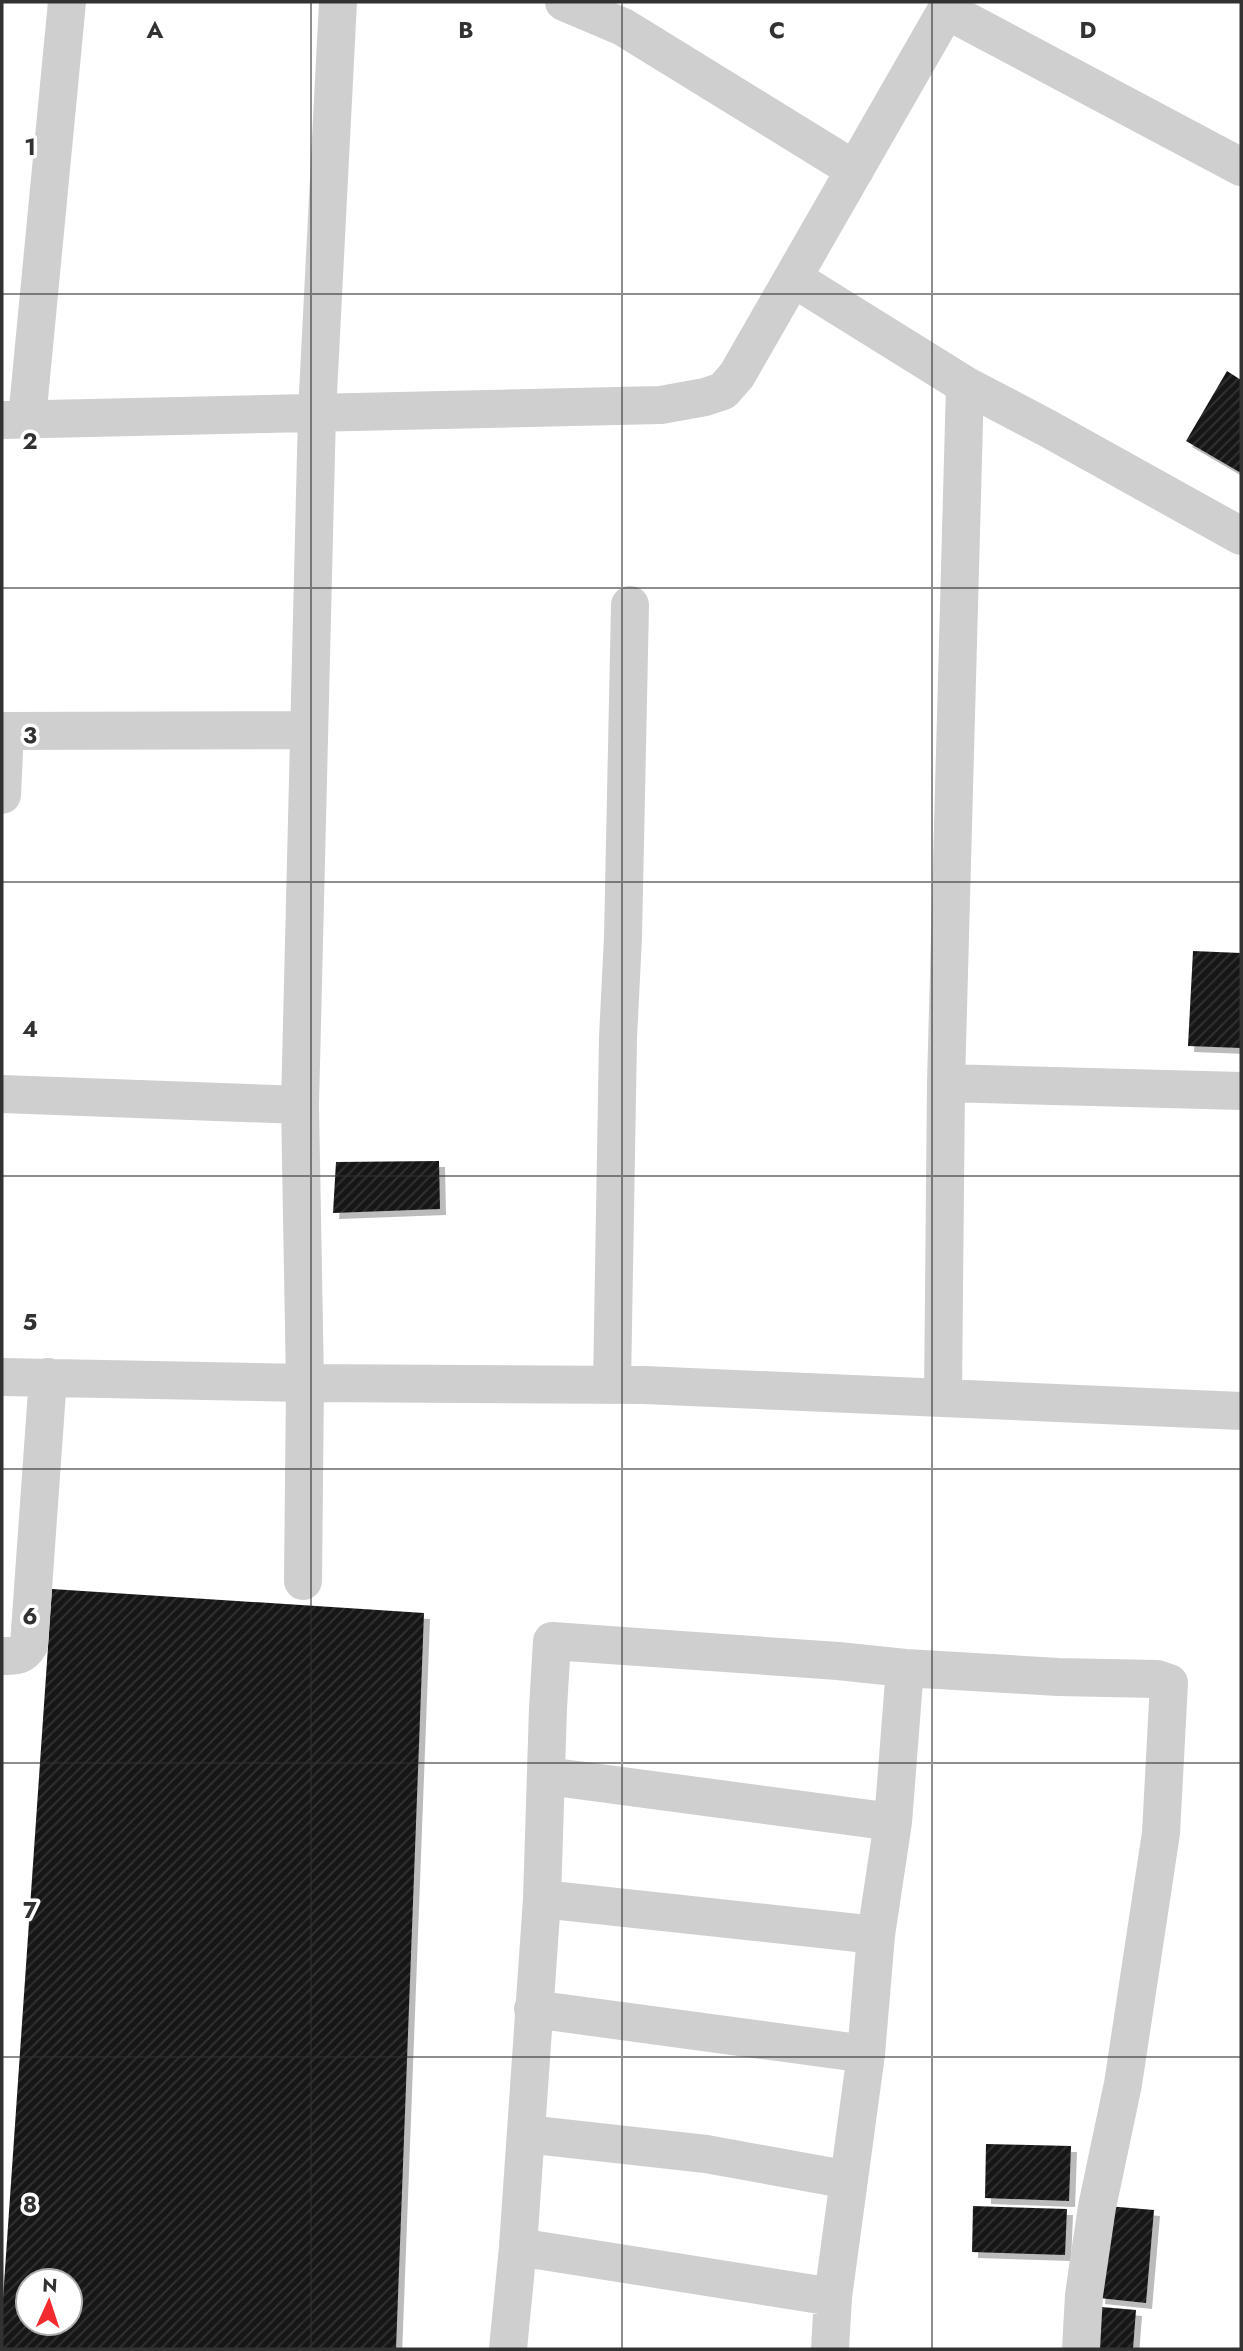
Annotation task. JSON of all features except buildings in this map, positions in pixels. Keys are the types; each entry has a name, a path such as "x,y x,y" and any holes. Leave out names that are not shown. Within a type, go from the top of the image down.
{"street":[{"path":"67,2 15,420 661,405 723,391 737,375 948,6 1241,167"},
{"path":"303,1581 305,1383 300,1105 317,413 338,2"},
{"path":"564,2 630,14 855,170"},
{"path":"793,278 965,385 1241,536"},
{"path":"943,1398 946,1083 965,385"},
{"path":"612,1385 630,605"},
{"path":"2,795 3,731 309,730"},
{"path":"946,1083 1241,1091"},
{"path":"2,1094 300,1105"},
{"path":"2,1377 612,1385 1241,1412"},
{"path":"2,1656 18,1656 29,1644 47,1377"},
{"path":"508,2349 518,2247 542,1899 552,1642 905,1668 1058,1677 1157,1679 1169,1683 1161,1833 1123,2084 1095,2220 1084,2295 1081,2349"},
{"path":"830,2349 834,2298 866,2054 876,1935 893,1822 905,1668"},
{"path":"547,1776 893,1822"},
{"path":"542,1899 876,1935"},
{"path":"533,2009 866,2054"},
{"path":"526,2134 706,2154 849,2180"},
{"path":"518,2247 834,2298"}]}
